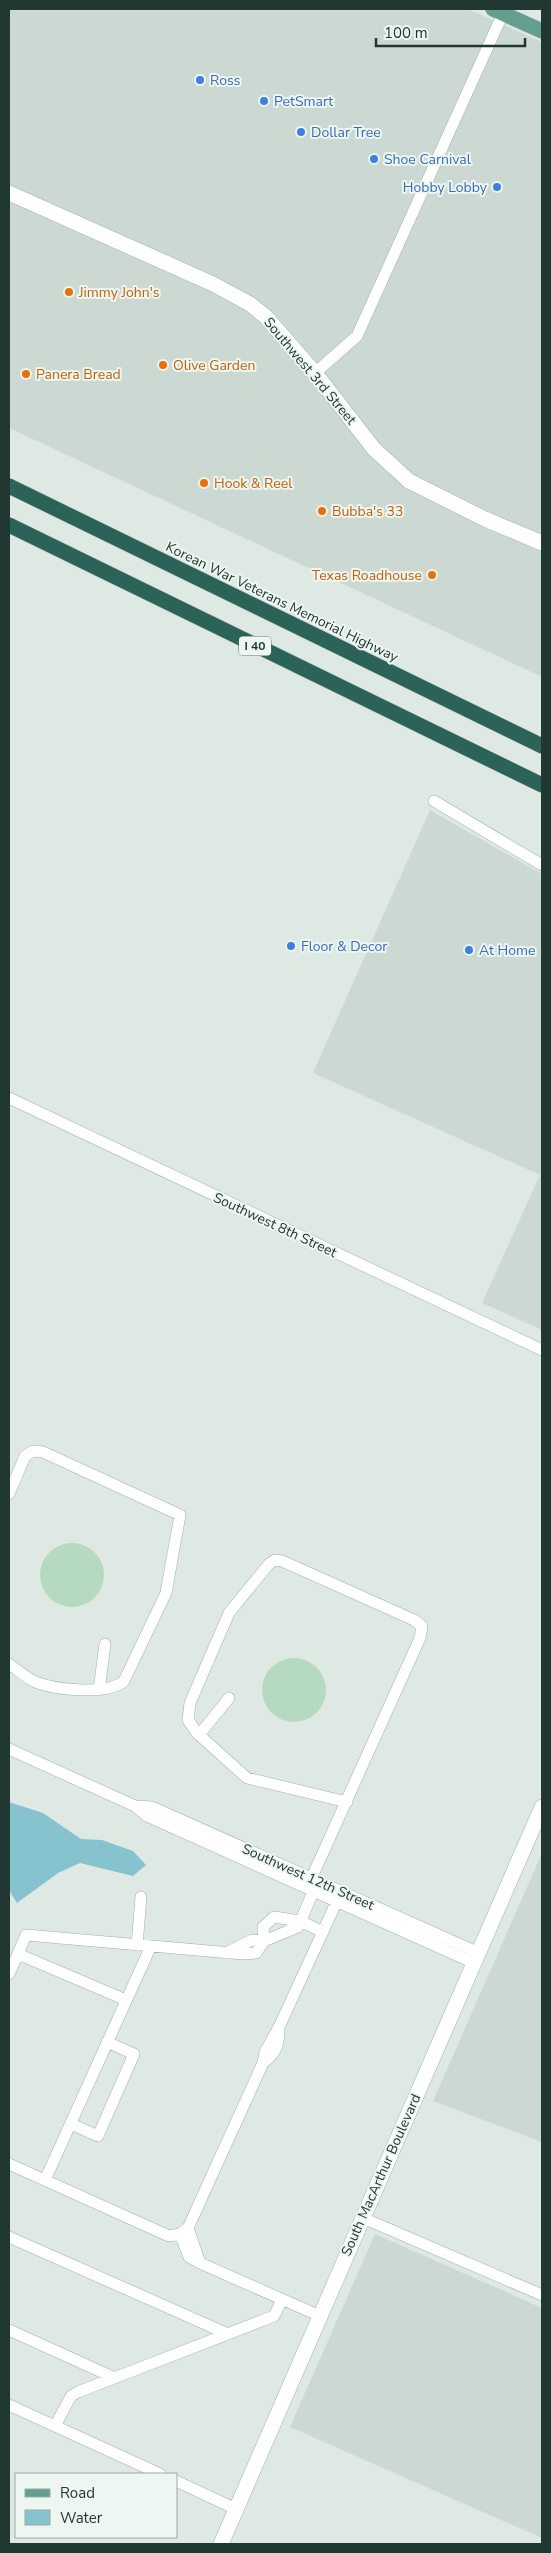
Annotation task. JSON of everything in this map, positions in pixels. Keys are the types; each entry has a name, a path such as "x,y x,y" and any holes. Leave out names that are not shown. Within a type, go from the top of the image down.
{"highway":[{"name":"Korean War Veterans Memorial Highway","path":"9,486 542,746"},
{"name":"I 40","path":"9,525 542,785"},
{"path":"508,730 542,739"},
{"path":"502,767 542,797"}],"main road":[{"path":"500,10 542,31"},
{"name":"Southwest 3rd Street","path":"9,193 245,300 266,317 315,373 374,449 409,481 542,543"},
{"name":"South MacArthur Boulevard","path":"221,2544 542,1808"}],"street":[{"path":"315,373 357,336 361,329 500,10"},
{"path":"434,801 542,865"},
{"name":"Southwest 8th Street","path":"9,1098 542,1350"},
{"path":"9,1494 25,1456 33,1450 43,1452 180,1515 166,1593 124,1681 110,1689 99,1690 38,1683 9,1664"},
{"path":"9,1974 26,1935 226,1953 252,1940 264,1940 298,1927 347,1802 420,1638 422,1626 414,1620 282,1561 274,1560 229,1613 188,1711 192,1728 247,1778 347,1802"},
{"path":"99,1690 106,1644"},
{"path":"199,1736 229,1698"},
{"name":"Southwest 12th Street","path":"9,1750 135,1806 152,1806 313,1885 476,1958"},
{"name":"Southwest 12th Street","path":"313,1885 337,1902 476,1958"},
{"path":"137,1945 141,1897"},
{"path":"9,2164 169,2236 184,2231 263,2063 275,2054 279,2044 279,2027 337,1902"},
{"path":"264,1940 263,1927 274,1918 300,1921 323,1932"},
{"path":"45,2180 151,1946"},
{"path":"18,1954 126,2000"},
{"path":"71,2124 98,2136 134,2054 108,2042"},
{"path":"363,2218 542,2295"},
{"path":"184,2231 200,2263 320,2316"},
{"path":"9,2237 228,2334"},
{"path":"55,2426 71,2396 274,2316 282,2300"},
{"path":"9,2330 115,2378"},
{"path":"9,2405 158,2473"},
{"path":"178,2482 236,2508"}],"shaded area":[{"path":"9,9 468,9 542,42 542,677 9,428"},
{"path":"430,810 542,874 542,1330 482,1303 540,1175 313,1073"},
{"path":"542,1853 542,2142 433,2101"},
{"path":"375,2234 542,2308 542,2538 290,2427"}],"green space":[{"path":"66,1543 78,1543 95,1552 102,1563 104,1575 102,1587 95,1598 78,1607 66,1607 54,1602 45,1593 40,1581 40,1569 45,1557 54,1548"},
{"path":"288,1658 300,1658 317,1667 324,1678 326,1690 324,1702 317,1713 300,1722 288,1722 276,1717 267,1708 262,1696 262,1684 267,1672 276,1663"}],"water":[{"path":"9,1802 43,1813 81,1839 102,1840 133,1851 146,1865 133,1876 80,1863 58,1873 17,1903 9,1890"}],"place":[{"name":"Ross","path":"200,80"},
{"name":"PetSmart","path":"264,101"},
{"name":"Dollar Tree","path":"301,132"},
{"name":"Shoe Carnival","path":"374,159"},
{"name":"Hobby Lobby","path":"497,187"},
{"name":"Jimmy John's","path":"69,292"},
{"name":"Olive Garden","path":"163,365"},
{"name":"Panera Bread","path":"26,374"},
{"name":"Hook & Reel","path":"204,483"},
{"name":"Bubba's 33","path":"322,511"},
{"name":"Texas Roadhouse","path":"432,575"},
{"name":"Floor & Decor","path":"291,946"},
{"name":"At Home","path":"469,950"}]}
